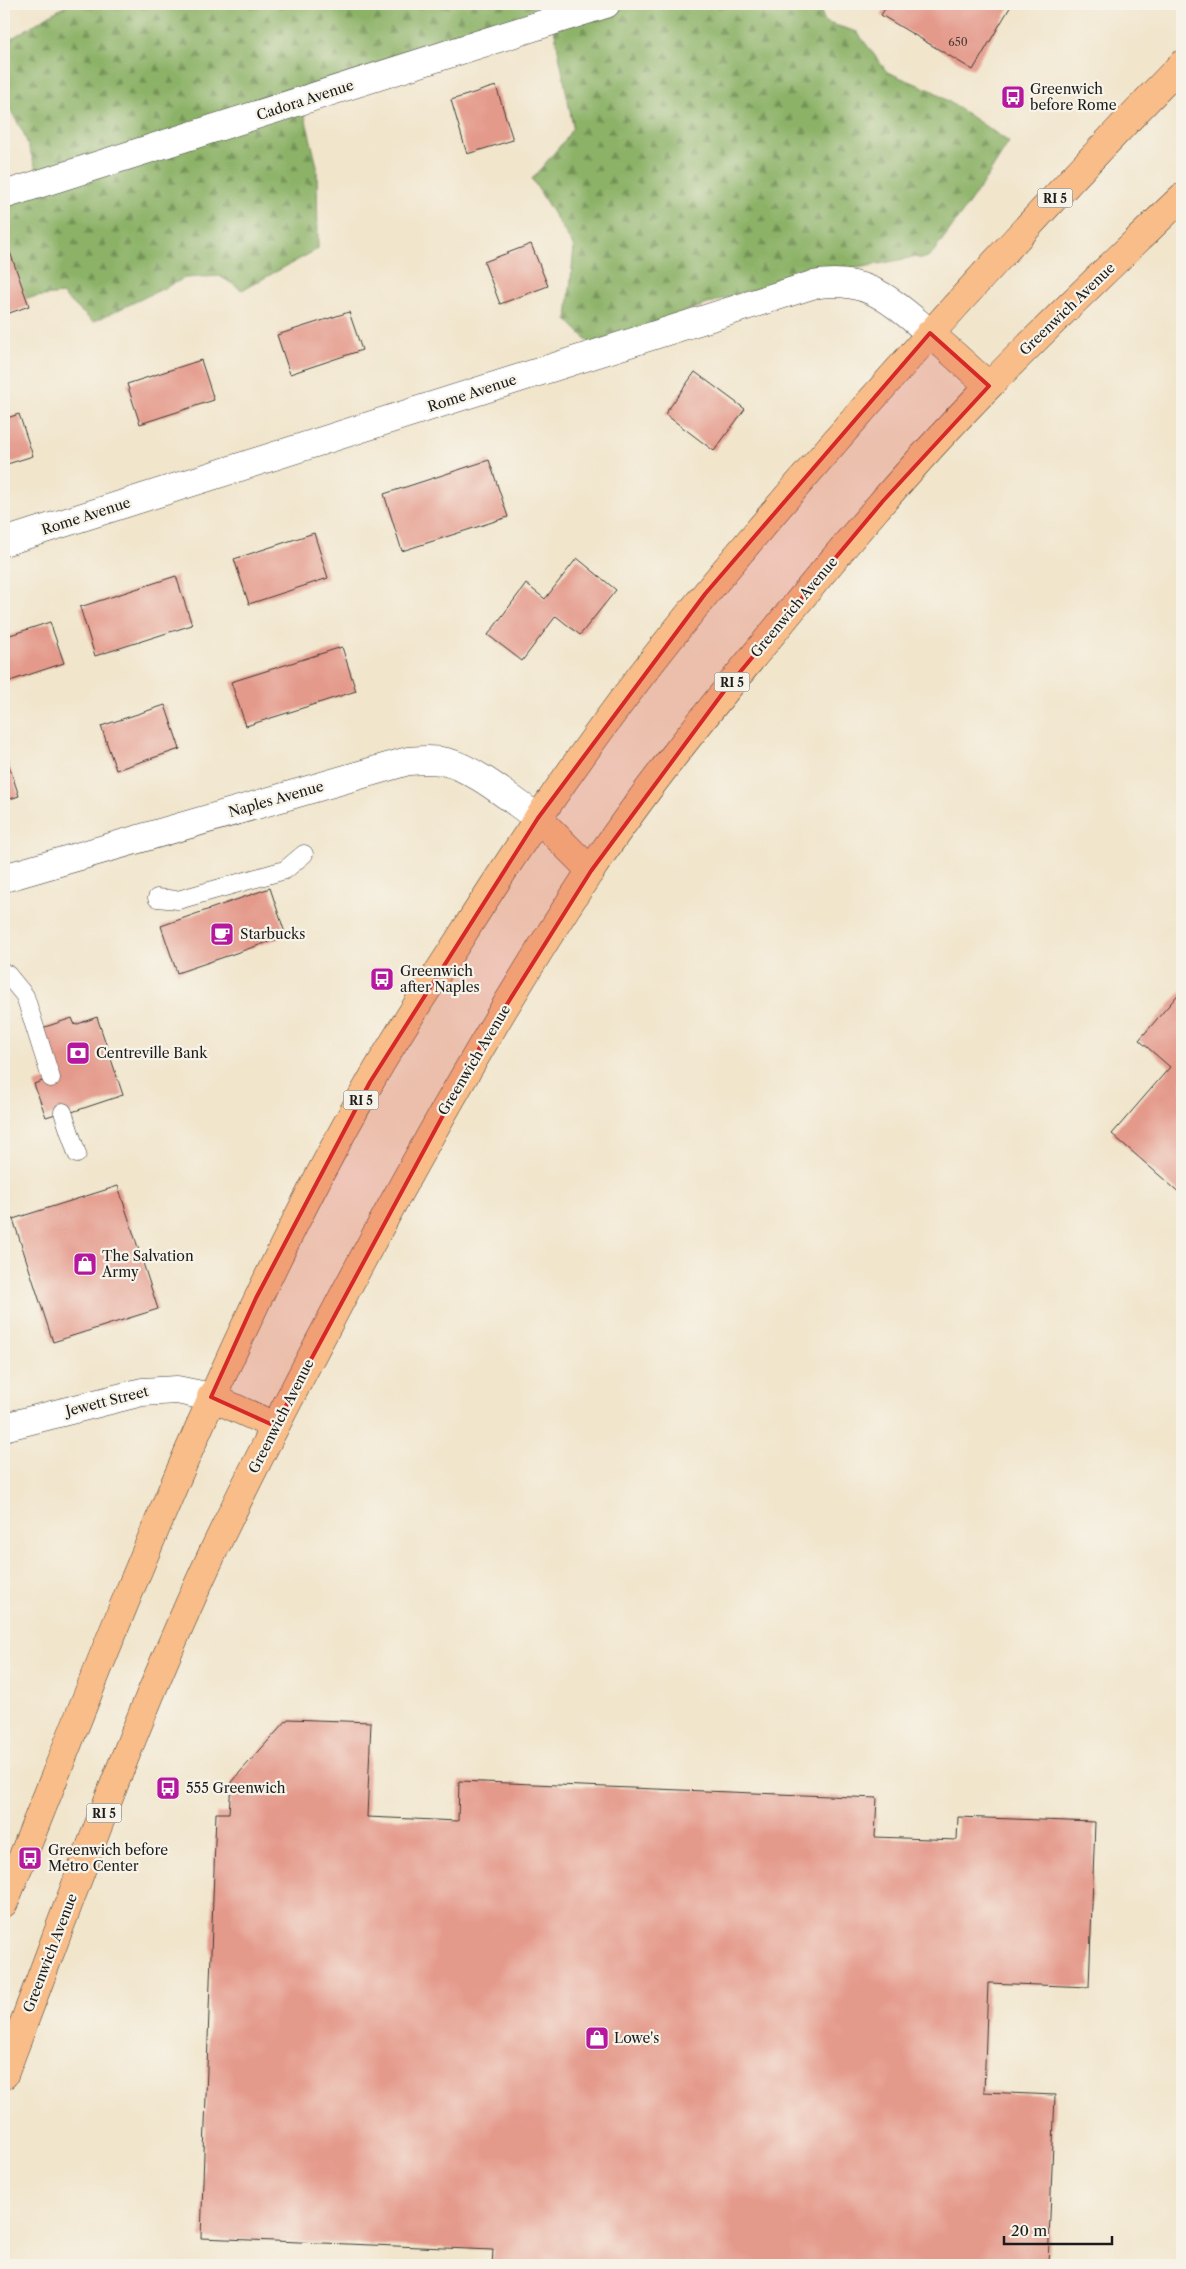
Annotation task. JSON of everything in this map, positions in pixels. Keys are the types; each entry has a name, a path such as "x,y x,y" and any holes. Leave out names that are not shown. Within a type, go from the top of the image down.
{"main road":[{"name":"RI 5","path":"4,1903 159,1519 256,1298 370,1082 538,818 638,680 705,594 785,498 930,333 1101,147 1182,64"},
{"name":"Greenwich Avenue","path":"4,2075 121,1769 211,1555 275,1426 430,1135 480,1047 591,871 646,793 725,690 883,501 989,386 1182,197"},
{"path":"930,333 989,386"},
{"path":"538,818 591,871"},
{"path":"211,1397 275,1426"}],"street":[{"name":"Cadora Avenue","path":"4,196 606,4"},
{"name":"Rome Avenue","path":"4,542 812,285 843,282 872,290 891,301 930,333"},
{"name":"Naples Avenue","path":"4,878 408,761 447,762 465,769 538,818"},
{"name":"Jewett Street","path":"4,1427 142,1392 177,1390 211,1397"}],"lane":[{"path":"157,898 178,900 285,870 304,854"},
{"path":"7,974 25,996 51,1078"},
{"path":"62,1112 77,1154"}],"highlighted area":[{"path":"930,333 989,386 883,501 725,690 591,871 480,1047 275,1426 211,1397 256,1298 370,1082 538,818 705,594"}],"green space":[{"path":"68,4 818,4 825,22 857,32 887,72 933,91 1009,142 980,188 935,250 926,258 914,257 740,293 591,344 567,320 574,247 532,179 565,140 573,127 552,18 300,96 317,166 318,249 242,290 220,276 185,278 93,322 62,294 25,298 4,313 4,197 39,177 24,134 4,98 4,43"}],"building":[{"path":"888,4 1012,4 973,70 881,15"},
{"path":"496,86 513,140 467,154 451,100"},
{"path":"531,244 548,286 500,304 484,262"},
{"path":"10,252 29,306 4,315 4,254"},
{"path":"349,312 362,350 290,374 277,335"},
{"path":"201,360 214,400 140,424 127,384"},
{"path":"695,372 745,409 714,451 665,414"},
{"path":"19,414 33,456 4,465 4,419"},
{"path":"489,460 508,517 402,551 384,494"},
{"path":"314,533 328,578 249,604 234,559"},
{"path":"577,558 616,590 580,635 556,616 522,661 488,635 526,584 545,599"},
{"path":"176,576 192,625 95,656 80,607"},
{"path":"50,622 64,663 4,683 4,637"},
{"path":"342,647 356,691 246,726 231,682"},
{"path":"165,705 180,749 116,770 101,726"},
{"path":"4,750 19,796 4,801"},
{"path":"270,888 286,936 177,973 161,926"},
{"path":"1182,990 1182,1195 1112,1134 1170,1067 1139,1040"},
{"name":"Centreville Bank","path":"97,1017 123,1095 66,1114 65,1111 46,1117 34,1084 54,1077 39,1029 72,1018 75,1025"},
{"name":"The Salvation Army","path":"118,1186 158,1309 53,1342 13,1219"},
{"name":"Lowe's","path":"288,1719 371,1722 367,1817 458,1821 459,1781 877,1798 875,1837 957,1840 958,1817 1095,1822 1089,1987 988,1983 984,2092 1055,2095 1048,2265 492,2265 493,2250 201,2238 216,1813 229,1813 231,1782"}],"place":[{"name":"Greenwich before Rome","path":"1013,97"},
{"name":"Starbucks","path":"222,934"},
{"name":"Greenwich after Naples","path":"382,979"},
{"name":"Centreville Bank","path":"78,1053"},
{"name":"The Salvation Army","path":"85,1264"},
{"name":"555 Greenwich","path":"168,1788"},
{"name":"Greenwich before Metro Center","path":"30,1858"},
{"name":"Lowe's","path":"597,2038"}]}
